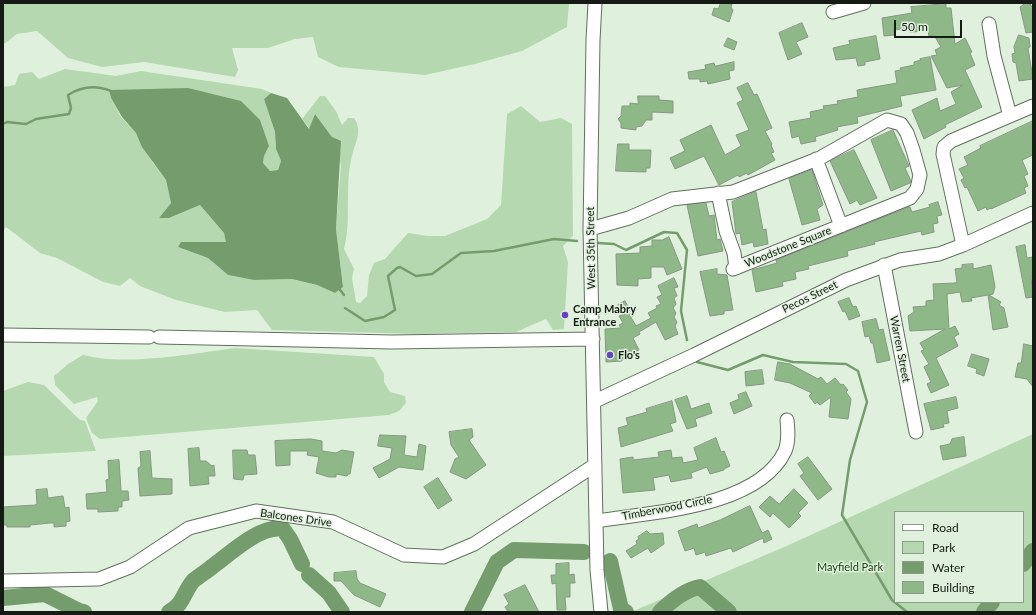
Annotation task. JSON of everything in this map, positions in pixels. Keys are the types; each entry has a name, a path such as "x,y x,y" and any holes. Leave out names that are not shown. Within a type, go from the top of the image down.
{"street":[{"name":"West 35th Street","path":"595,3 592,40 590,229 595,401 597,570 601,612"},
{"path":"833,12 864,3"},
{"path":"989,24 994,56 1010,116"},
{"path":"963,245 943,154 944,146 951,141 1033,106"},
{"name":"Woodstone Square","path":"590,229 629,218 672,199 734,192 816,160 887,120 900,124 907,133 920,175 917,189 910,198 734,269 734,253 726,231 718,194"},
{"name":"Woodstone Square","path":"816,160 841,226"},
{"name":"Pecos Street","path":"595,401 694,355 846,280 900,260 939,254 963,245 1033,212"},
{"name":"Warren Street","path":"884,266 916,432"},
{"path":"3,335 392,342 593,339"},
{"name":"Timberwood Circle","path":"596,521 688,507 740,491 755,483 775,465 785,450 788,436 787,420"},
{"name":"Balcones Drive","path":"3,581 99,579 130,567 189,528 256,511 333,522 404,555 443,557 474,544 595,465"}],"green space":[{"path":"3,3 569,3 567,27 522,51 475,64 425,75 339,67 318,57 313,37 295,39 268,48 232,48 238,70 235,77 144,62 102,67 68,58 37,31 17,34 3,45"},
{"path":"65,69 116,76 141,71 262,89 271,93 264,99 275,132 276,149 281,161 278,170 270,171 263,164 264,156 269,146 150,90 109,90 111,98 121,117 136,133 153,163 166,180 171,203 159,218 169,218 200,205 224,233 227,242 182,242 178,247 208,258 228,275 254,280 292,279 317,285 335,293 343,287 336,229 341,165 332,137 315,114 310,129 302,119 320,96 325,96 336,111 342,125 348,118 354,118 357,123 358,137 352,156 348,179 348,226 344,249 354,269 352,278 356,302 360,303 367,296 369,275 374,263 385,259 408,233 428,236 445,236 487,219 501,205 507,114 521,106 540,122 561,118 572,124 573,236 563,246 568,262 564,329 553,330 546,319 516,332 420,334 272,330 257,310 225,312 176,300 140,286 130,278 120,286 103,282 57,258 40,253 6,227 3,231 3,87 15,85 19,74 32,72 39,79"},
{"path":"235,348 374,357 384,374 384,382 390,392 405,396 406,403 399,411 389,415 100,439 92,433 86,418 98,401 97,397 74,404 55,385 54,376 68,364 83,355 100,358 138,359 179,356"},
{"path":"28,382 44,385 80,420 85,421 96,451 3,456 3,391"},
{"name":"Mayfield Park","path":"1033,434 1033,612 631,612 782,548"}],"water":[{"path":"188,88 241,101 260,120 269,146 264,156 263,163 270,171 278,170 281,161 276,149 275,132 264,99 271,93 287,98 309,129 315,114 332,137 341,141 336,229 343,287 335,293 317,285 292,279 254,280 228,275 208,258 178,247 181,242 226,242 224,233 200,205 169,218 159,218 171,203 166,180 142,147 136,133 122,117 111,98 109,90"}],"building":[{"path":"721,3 732,3 731,7 733,10 729,22 712,15 714,8 718,9"},
{"path":"1023,3 1030,3 1031,6 1033,6 1033,32 1026,33 1020,7"},
{"path":"946,4 946,8 951,8 955,44 965,38 972,52 970,53 975,65 965,70 982,107 945,125 946,127 924,139 912,110 937,98 940,111 956,104 951,92 963,85 947,88 931,56 937,55 935,50 941,47 934,35 929,36 928,31 910,32 909,28 894,30 894,35 884,36 882,18 912,13 911,7"},
{"path":"802,23 808,37 796,42 802,54 788,60 779,33"},
{"path":"1019,35 1029,38 1030,47 1028,48 1033,79 1019,81 1016,63 1013,62 1012,54 1015,53 1014,47"},
{"path":"876,36 880,59 865,62 865,65 858,66 856,58 836,60 833,48 850,44 849,41"},
{"path":"728,38 737,42 734,50 724,46"},
{"path":"930,57 936,90 900,96 902,106 857,117 858,123 837,127 838,130 815,137 816,141 801,144 799,136 792,138 789,122 811,118 810,112 824,109 823,106 838,104 837,101 858,97 857,90 897,83 895,71 901,70 900,68 914,65 914,62 921,60 920,59"},
{"path":"734,62 734,70 729,71 730,79 708,84 707,81 700,82 700,79 689,79 688,72 706,69 705,65 714,63 715,66"},
{"path":"748,83 754,95 757,94 772,128 765,131 772,144 771,145 774,152 771,153 775,160 748,175 747,173 739,177 738,175 719,185 704,156 675,169 670,158 685,151 680,140 711,125 725,155 741,146 736,135 749,130 737,103 743,100 737,88"},
{"path":"638,96 659,96 659,100 673,101 673,113 652,112 652,120 646,120 642,126 636,127 636,130 621,128 621,123 618,119 621,116 622,106 630,106 630,103 638,104"},
{"path":"1033,121 1033,155 1022,160 1028,174 1024,176 1028,186 1024,188 1026,193 991,209 987,210 986,207 978,211 967,187 965,188 961,180 964,178 959,169 968,165 964,157 981,148 980,146"},
{"path":"893,130 909,166 905,168 911,181 910,183 891,191 871,140"},
{"path":"618,144 629,144 629,150 651,150 650,168 646,168 646,172 616,171"},
{"path":"854,150 877,198 860,205 857,200 850,204 830,161"},
{"path":"812,170 823,205 817,209 820,220 802,225 789,179"},
{"path":"756,192 763,230 766,229 768,244 754,247 753,242 742,245 740,233 736,234 732,202"},
{"path":"938,202 942,215 937,216 938,223 933,224 934,232 922,235 921,231 874,242 875,244 847,251 848,256 808,266 809,269 795,272 796,279 782,282 783,286 756,292 752,270 777,263 776,260 909,207 912,212 930,207 929,205"},
{"path":"706,203 709,216 714,215 717,240 720,239 723,251 698,256 687,205"},
{"path":"669,237 682,269 667,275 664,267 651,267 651,278 638,279 638,286 617,285 616,254 640,253 640,247 652,246 652,240 662,240"},
{"path":"1025,245 1027,258 1033,257 1033,276 1031,277 1033,297 1026,298 1016,247"},
{"path":"973,264 973,269 991,265 995,287 993,294 989,295 1001,302 999,305 1004,308 1008,327 993,330 988,295 971,298 972,301 962,302 960,292 947,294 949,329 955,326 959,334 954,337 958,346 936,358 949,385 931,393 927,384 931,382 924,367 929,364 921,351 924,350 920,343 945,329 910,331 908,316 914,312 913,307 926,306 926,301 934,300 933,284 957,282 955,269 962,268 962,265"},
{"path":"717,269 717,274 727,275 733,310 724,311 724,314 710,316 700,272"},
{"path":"674,278 678,287 674,288 677,296 674,298 676,304 673,308 676,313 674,317 677,322 675,326 678,334 665,340 656,322 639,332 640,334 633,338 639,350 622,359 622,361 606,362 605,329 621,328 619,325 623,323 619,316 628,312 636,326 651,318 648,313 657,308 656,306 661,304 657,297 662,295 658,286"},
{"path":"849,298 853,307 856,306 860,316 849,320 845,311 843,312 838,302"},
{"path":"625,301 630,310 623,314 618,305"},
{"path":"876,319 879,330 883,329 890,360 877,363 873,343 871,343 869,336 865,337 862,322"},
{"path":"1024,344 1033,346 1033,387 1027,379 1015,377 1018,363 1021,363"},
{"path":"972,354 989,359 984,376 976,373 977,369 968,366"},
{"path":"778,362 790,364 818,379 821,377 827,384 835,378 841,385 843,384 848,390 846,392 851,399 848,419 829,417 831,397 820,405 817,402 815,404 809,396 812,393 790,383 775,380"},
{"path":"762,370 764,384 746,386 745,372"},
{"path":"746,392 752,406 734,414 730,403 739,399 738,395"},
{"path":"687,396 691,409 709,403 712,413 695,419 697,426 687,429 675,400"},
{"path":"956,397 958,408 947,411 949,423 943,424 944,427 931,430 924,404"},
{"path":"672,401 676,422 670,424 673,431 621,447 618,428 628,425 626,418 647,412 646,409"},
{"path":"472,429 473,437 469,440 486,465 466,479 450,472 455,459 459,457 451,445 449,432"},
{"path":"380,435 406,436 404,455 417,457 419,444 426,446 423,470 399,467 379,478 373,468 390,459 392,448 378,446"},
{"path":"964,437 966,456 943,460 940,446 950,444 952,439"},
{"path":"716,438 721,452 724,451 730,466 724,470 710,474 707,467 691,473 692,478 671,482 669,475 653,478 655,490 623,493 620,459 633,457 633,460 659,457 658,452 671,450 672,458 682,457 683,463 698,460 694,448"},
{"path":"311,439 322,441 322,451 336,453 342,450 354,452 350,474 347,476 336,474 336,477 329,477 316,473 319,457 307,455 308,451 290,451 290,465 276,466 275,441"},
{"path":"199,448 200,461 206,461 212,466 214,465 215,476 208,476 209,484 190,486 188,449"},
{"path":"233,450 247,450 248,455 255,455 257,474 244,475 243,480 234,479"},
{"path":"150,451 152,478 172,479 172,494 140,496 138,468 141,466 140,452"},
{"path":"808,457 832,489 818,500 800,476 804,473 798,464"},
{"path":"119,460 121,491 128,491 129,500 122,501 122,507 118,507 118,511 98,512 98,509 87,509 86,494 107,492 106,480 109,479 108,461"},
{"path":"438,478 452,500 438,509 424,487"},
{"path":"47,489 48,498 63,496 65,508 69,507 70,521 66,522 66,526 54,527 54,523 30,525 30,527 7,527 7,525 3,525 3,507 35,505 37,504 36,490"},
{"path":"794,489 808,503 798,513 801,516 789,528 773,513 770,517 759,507 770,496 779,504"},
{"path":"750,506 762,533 768,530 772,539 764,543 763,538 733,552 731,548 706,556 705,552 696,555 694,548 685,551 678,531 697,524 698,528 720,520"},
{"path":"647,531 650,534 663,533 664,544 651,553 648,548 631,558 626,551 637,544 636,541 639,539 638,537"},
{"path":"569,563 569,575 574,574 575,583 570,583 570,597 565,597 566,610 557,610 556,583 552,584 551,575 556,575 556,564"},
{"path":"356,571 357,579 360,583 386,594 380,607 354,595 341,581 334,581 334,573"},
{"path":"525,585 539,612 508,612 505,607 509,604 504,595"}],"waterway":[{"path":"3,124 7,122 26,124 36,119 69,114 71,108 68,95 84,88 94,87 111,91"},
{"path":"598,243 614,244 626,250 664,232 677,233 687,250 681,311 687,340"},
{"path":"345,308 365,321 384,317 395,310 388,276 400,267 416,276 432,274 461,253 494,251 554,239 577,241"},
{"path":"338,287 344,295"},
{"path":"697,362 728,370 763,355 793,362 846,364 858,371 867,402 850,460 842,515 894,602"},
{"path":"169,612 181,602 193,581 246,541 265,531 283,529 290,539 302,564"},
{"path":"472,612 497,562 514,550 584,552"},
{"path":"1024,563 1033,551"},
{"path":"610,561 621,609 626,612"},
{"path":"309,575 329,593 342,612"},
{"path":"660,612 678,596 694,588 700,587 729,612"},
{"path":"3,598 45,594 84,612"},
{"path":"896,603 907,612"},
{"path":"984,612 991,603"}],"place":[{"name":"Camp Mabry Entrance","path":"565,315"},
{"name":"Flo's","path":"610,355"}]}
